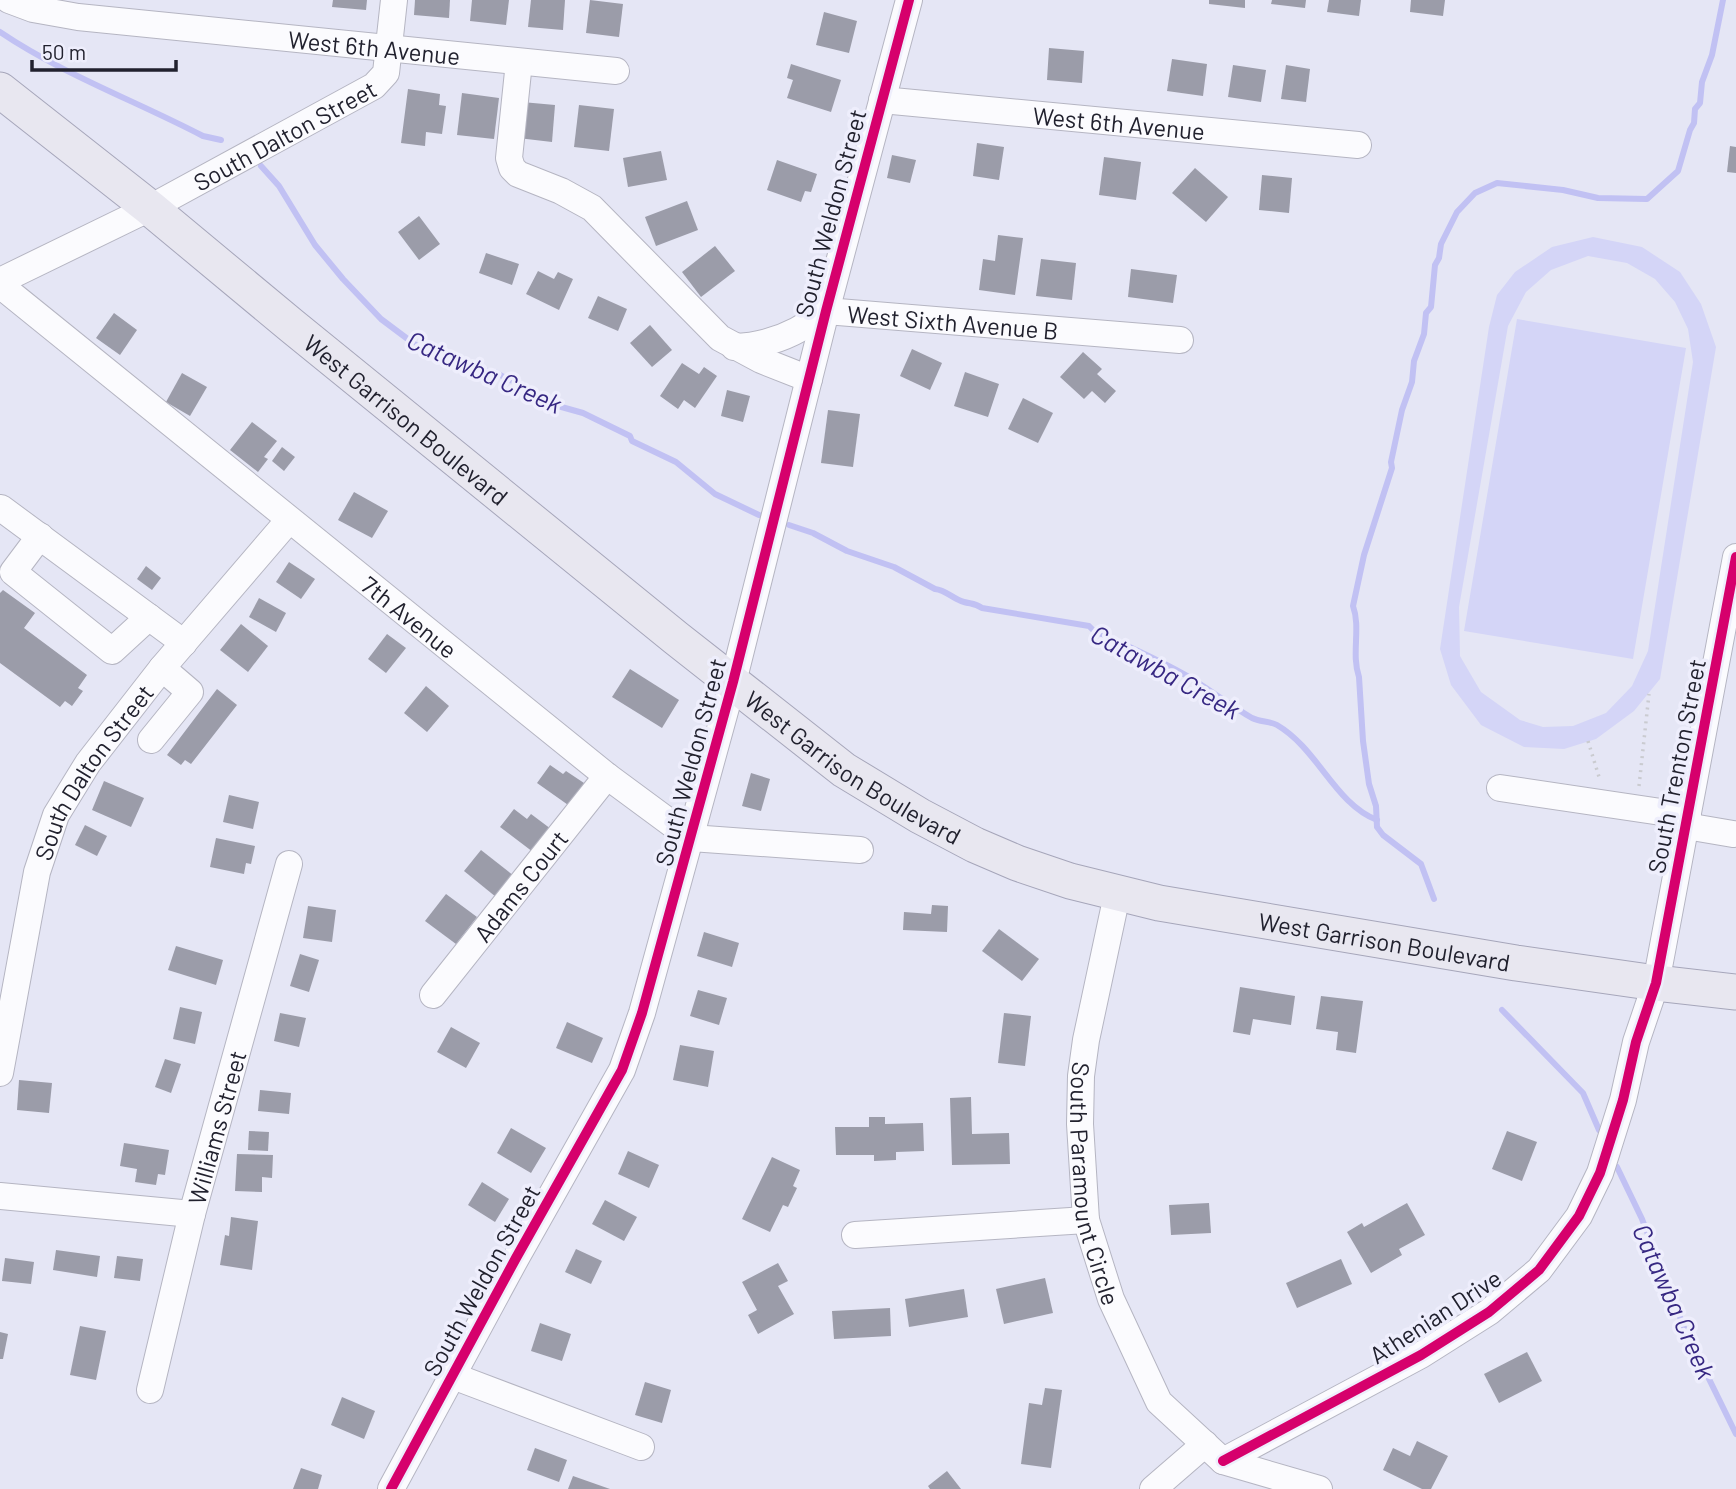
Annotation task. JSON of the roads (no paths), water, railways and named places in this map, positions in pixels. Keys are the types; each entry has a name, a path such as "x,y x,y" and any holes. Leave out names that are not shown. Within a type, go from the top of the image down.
{"main road":[{"name":"West Garrison Boulevard","path":"0,90 150,208 292,326 844,770 920,816 1017,863 1117,895 1493,959 1656,984 1736,992"}],"street":[{"name":"West 6th Avenue","path":"9,0 33,9 66,15 616,71"},
{"name":"South Dalton Street","path":"0,283 150,208 374,86 386,73 394,0"},
{"name":"South Weldon Street","path":"391,1489 622,1070 656,970 909,0"},
{"path":"519,62 509,158 512,168 518,174 561,191 592,208 702,322 734,348 809,379"},
{"name":"West 6th Avenue","path":"882,100 1358,145"},
{"name":"7th Avenue","path":"0,283 607,776 691,838"},
{"name":"West Sixth Avenue B","path":"734,348 780,339 809,325 826,311 1180,340"},
{"path":"1,508 184,643"},
{"name":"South Dalton Street","path":"0,1073 35,884 56,815 88,763 162,668 289,520"},
{"path":"40,536 13,572 112,651 149,617"},
{"name":"South Trenton Street","path":"1656,984 1736,557"},
{"path":"151,740 190,692 162,668"},
{"name":"Adams Court","path":"433,995 607,776"},
{"path":"1500,788 1637,808 1733,834"},
{"path":"691,838 860,850"},
{"name":"Williams Street","path":"149,1390 192,1214 289,864"},
{"name":"South Paramount Circle","path":"1117,895 1086,1040 1081,1076 1080,1124 1086,1220 1111,1299 1160,1402 1214,1453 1319,1489"},
{"name":"Athenian Drive","path":"1153,1489 1214,1453 1421,1355 1489,1312 1539,1270 1578,1216 1600,1173 1623,1100 1636,1042 1656,984"},
{"path":"0,1196 192,1214"},
{"path":"855,1235 1086,1220"},
{"path":"453,1376 641,1447"}],"waterway":[{"path":"1434,899 1421,864 1383,835 1377,827 1376,806 1369,784 1363,741 1353,606 1364,555 1392,468 1402,410 1424,334 1426,313 1431,307 1435,265 1441,244 1457,212 1475,193 1497,183 1563,190 1598,198 1647,199 1678,171 1694,123 1695,109 1700,103 1702,82 1712,55 1723,0"},
{"name":"Catawba Creek","path":"0,32 74,74 203,136 221,140"},
{"name":"Catawba Creek","path":"261,166 279,186 315,245 343,279 381,319 417,346 481,370 495,372 516,381 540,401 583,413 630,436 632,441 676,462 715,494 759,515"},
{"name":"Catawba Creek","path":"789,525 813,533 847,551 894,567 960,601 982,608 1089,626 1165,664 1252,718 1274,724 1291,735 1349,802 1377,820"},
{"name":"Catawba Creek","path":"1502,1010 1583,1093 1599,1130"},
{"name":"Catawba Creek","path":"1617,1167 1642,1219 1685,1330 1736,1434"}]}
